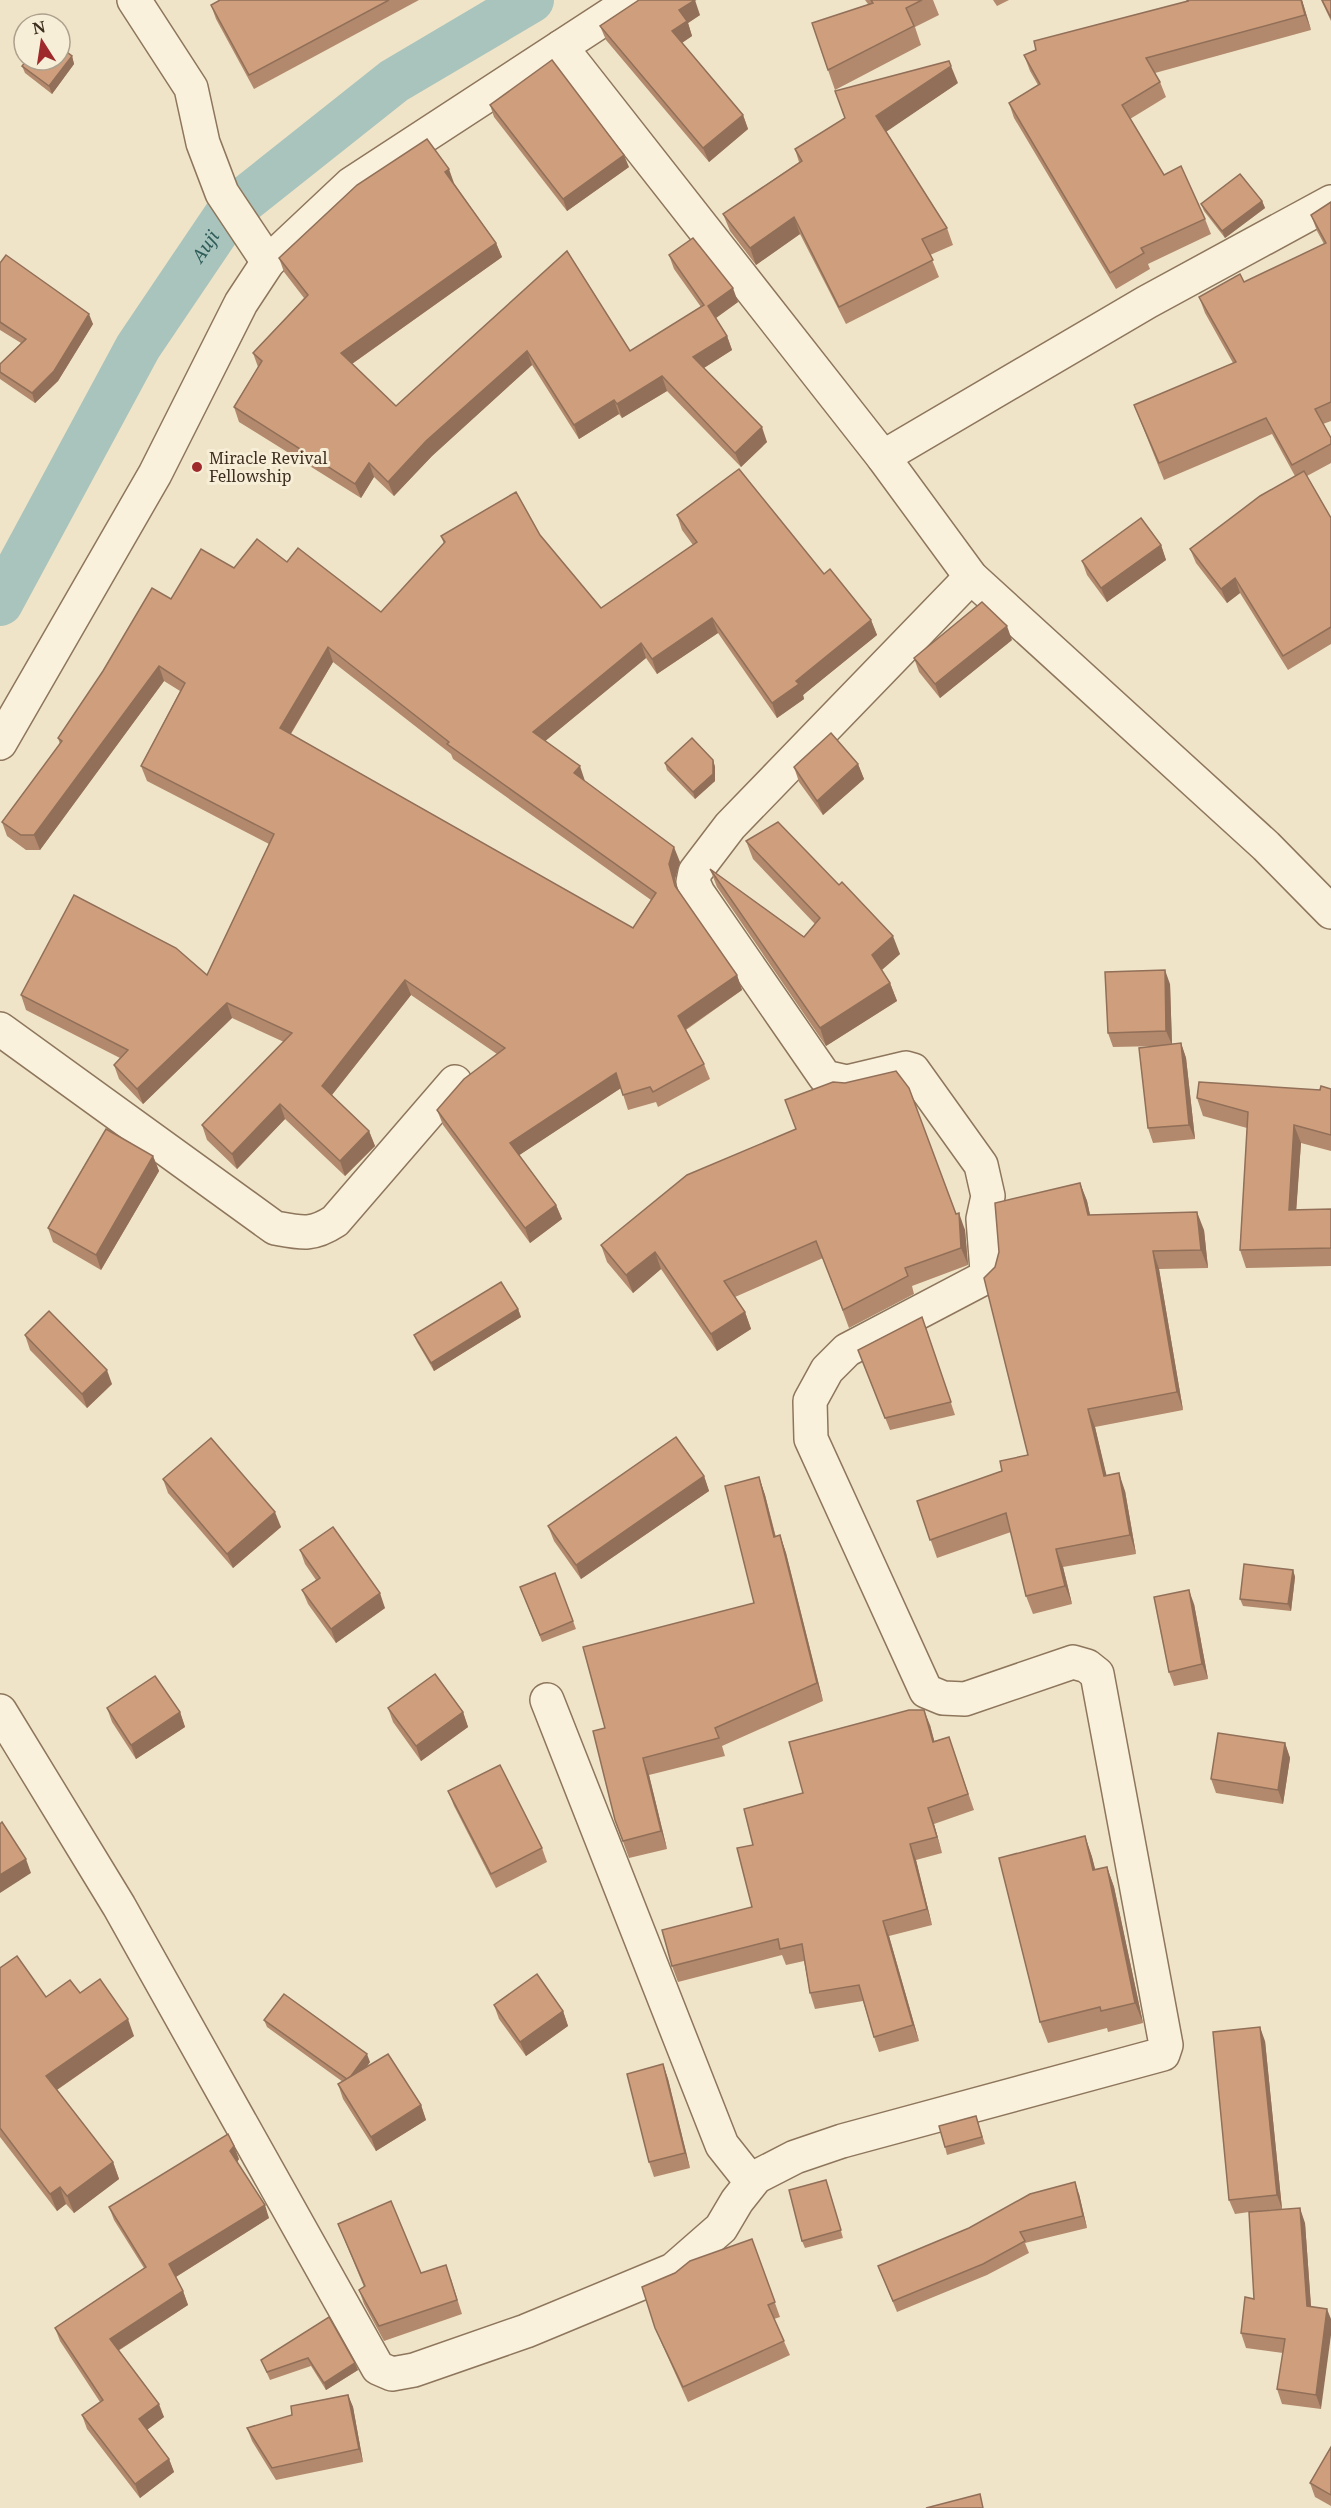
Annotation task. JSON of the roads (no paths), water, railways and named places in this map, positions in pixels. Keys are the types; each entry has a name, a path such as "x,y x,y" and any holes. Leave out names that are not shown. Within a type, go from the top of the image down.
{"street":[{"path":"134,0 191,88 203,143 222,193 268,262"},
{"path":"0,743 155,474 241,303 268,262 351,184 633,0"},
{"path":"561,47 883,457 971,577 1266,846 1331,912"},
{"path":"883,457 1147,302 1331,202"},
{"path":"547,1700 722,2145 749,2179 795,2157 842,2141 1006,2095 1156,2058 1163,2054 1166,2045 1097,1674 1087,1666 1073,1662 965,1699 943,1698 926,1691 811,1439 810,1401 827,1370 847,1350 984,1278 987,1271 983,1219 987,1196 981,1165 913,1070 906,1068 847,1082 834,1081 825,1077 698,893 693,882 695,872 730,826 971,577"},
{"path":"0,1029 275,1228 297,1233 319,1232 335,1221 455,1082"},
{"path":"0,1711 119,1906 378,2368 392,2374 414,2370 526,2331 673,2270 721,2228 737,2201 756,2177"}],"waterway":[{"name":"Auji","path":"0,603 138,347 229,212 394,81 531,0"}],"place":[{"name":"Miracle Revival Fellowship","path":"197,467"}]}
